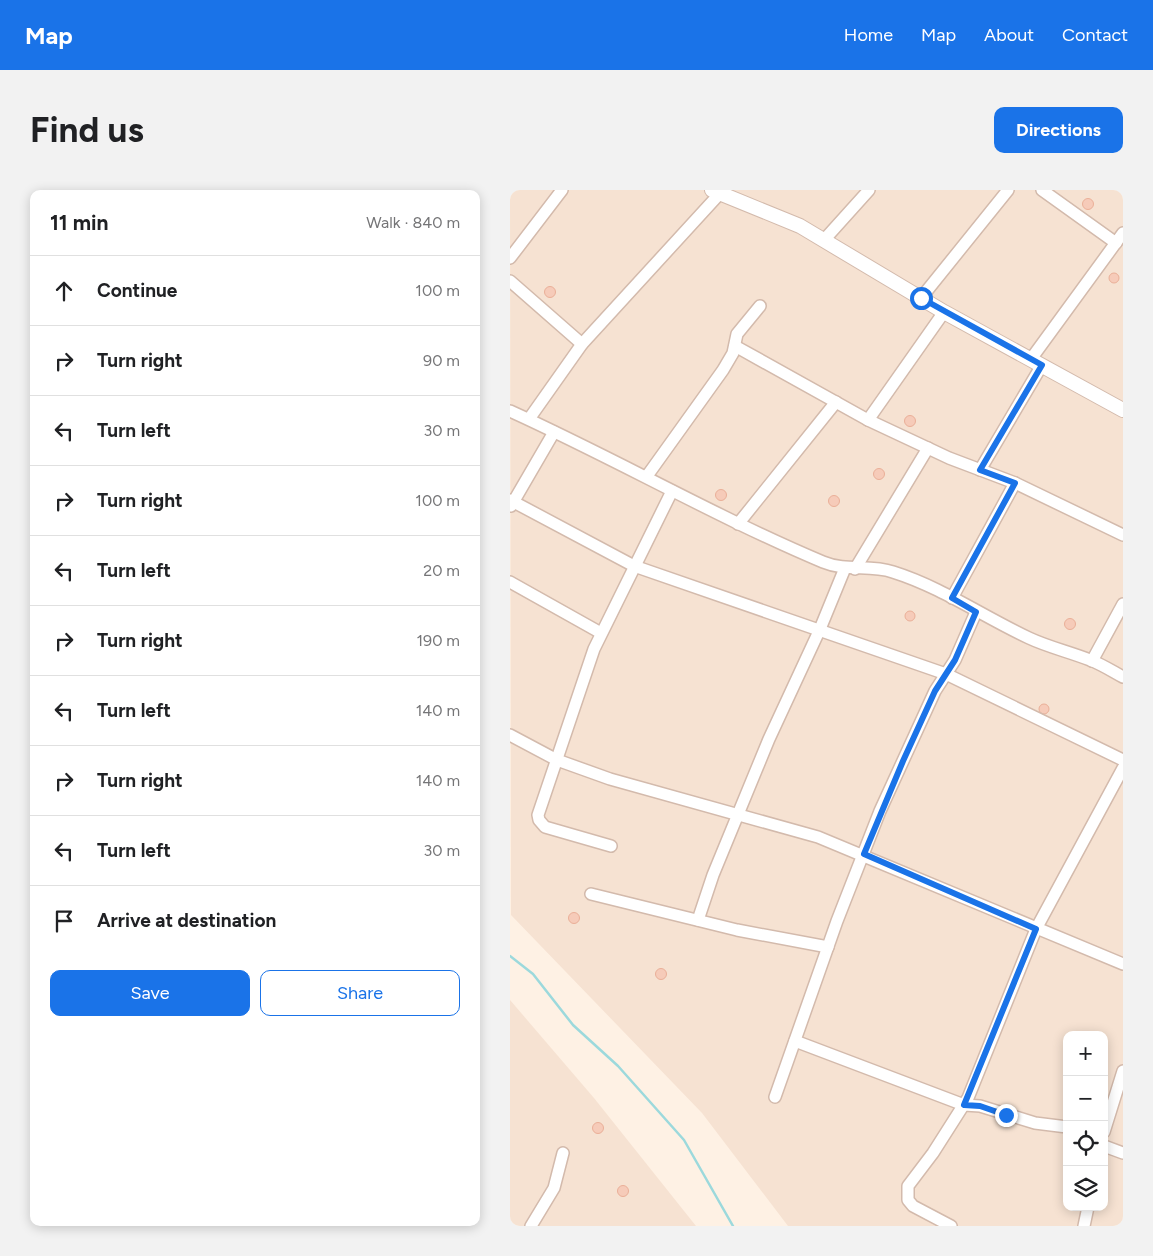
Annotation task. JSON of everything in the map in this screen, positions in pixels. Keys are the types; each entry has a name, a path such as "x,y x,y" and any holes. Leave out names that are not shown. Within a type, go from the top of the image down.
{"street":[{"path":"510,258 562,190"},
{"path":"824,240 869,190"},
{"path":"921,298 1008,190"},
{"path":"1042,190 1116,243"},
{"path":"529,419 582,344 718,191 776,214 824,240 944,312 1123,410"},
{"path":"980,470 1036,362 1123,233"},
{"path":"510,281 582,344"},
{"path":"647,476 723,370 735,346 737,334 760,306"},
{"path":"868,420 944,312"},
{"path":"735,346 868,420 928,448 1015,483 1123,535"},
{"path":"738,524 836,402"},
{"path":"510,411 647,476 672,491 738,524 826,563 850,569 874,567 895,572 952,598 1032,640 1092,661 1123,677"},
{"path":"554,432 511,503 634,566 946,674 1123,760"},
{"path":"698,920 713,875 788,696 820,629 850,569 928,448"},
{"path":"952,598 1015,483"},
{"path":"611,846 549,828 539,820 538,815 600,633 672,491"},
{"path":"510,582 600,633"},
{"path":"1092,661 1123,604"},
{"path":"775,1097 828,947 880,811 935,691 955,660 976,612"},
{"path":"510,735 557,760 610,779 740,813 818,837 864,854 1036,929 1123,964"},
{"path":"951,1226 913,1206 906,1192 908,1186 933,1153 964,1105 1036,929 1123,768"},
{"path":"591,894 698,920 828,947"},
{"path":"795,1041 964,1105 980,1106 1034,1123 1063,1127"},
{"path":"1107,1121 1123,1071"},
{"path":"1108,1147 1123,1152"},
{"path":"531,1226 554,1188 563,1152"},
{"path":"1084,1226 1087,1211"}],"shaded area":[{"path":"510,190 1123,190 1123,1226 788,1226 702,1113 511,915"},
{"path":"510,1000 594,1098 696,1226 510,1226"}],"building":[{"path":"1086,199 1090,199 1093,204 1092,208 1086,209 1083,206 1083,202"},
{"path":"1112,273 1116,273 1119,278 1118,282 1112,283 1109,280 1109,276"},
{"path":"548,287 552,287 555,292 554,296 548,297 545,294 545,290"},
{"path":"908,416 912,416 915,421 914,425 908,426 905,423 905,419"},
{"path":"877,469 881,469 884,474 883,478 877,479 874,476 874,472"},
{"path":"719,490 723,490 726,495 725,499 719,500 716,497 716,493"},
{"path":"832,496 836,496 839,501 838,505 832,506 829,503 829,499"},
{"path":"908,611 912,611 915,616 914,620 908,621 905,618 905,614"},
{"path":"1068,619 1072,619 1075,624 1074,628 1068,629 1065,626 1065,622"},
{"path":"1044,704 1049,709 1044,714 1039,709"},
{"path":"572,913 576,913 579,918 578,922 572,923 569,920 569,916"},
{"path":"659,969 663,969 666,974 665,978 659,979 656,976 656,972"},
{"path":"596,1123 600,1123 603,1128 602,1132 596,1133 593,1130 593,1126"},
{"path":"621,1186 625,1186 628,1191 627,1195 621,1196 618,1193 618,1189"}],"waterway":[{"path":"510,956 533,974 573,1025 618,1066 684,1140 733,1226"}],"route":[{"path":"921,298 1042,365 980,470 1015,483 952,598 976,612 955,660 935,691 880,811 864,854 1036,929 975,1083 964,1105 980,1106 1006,1115"}]}
